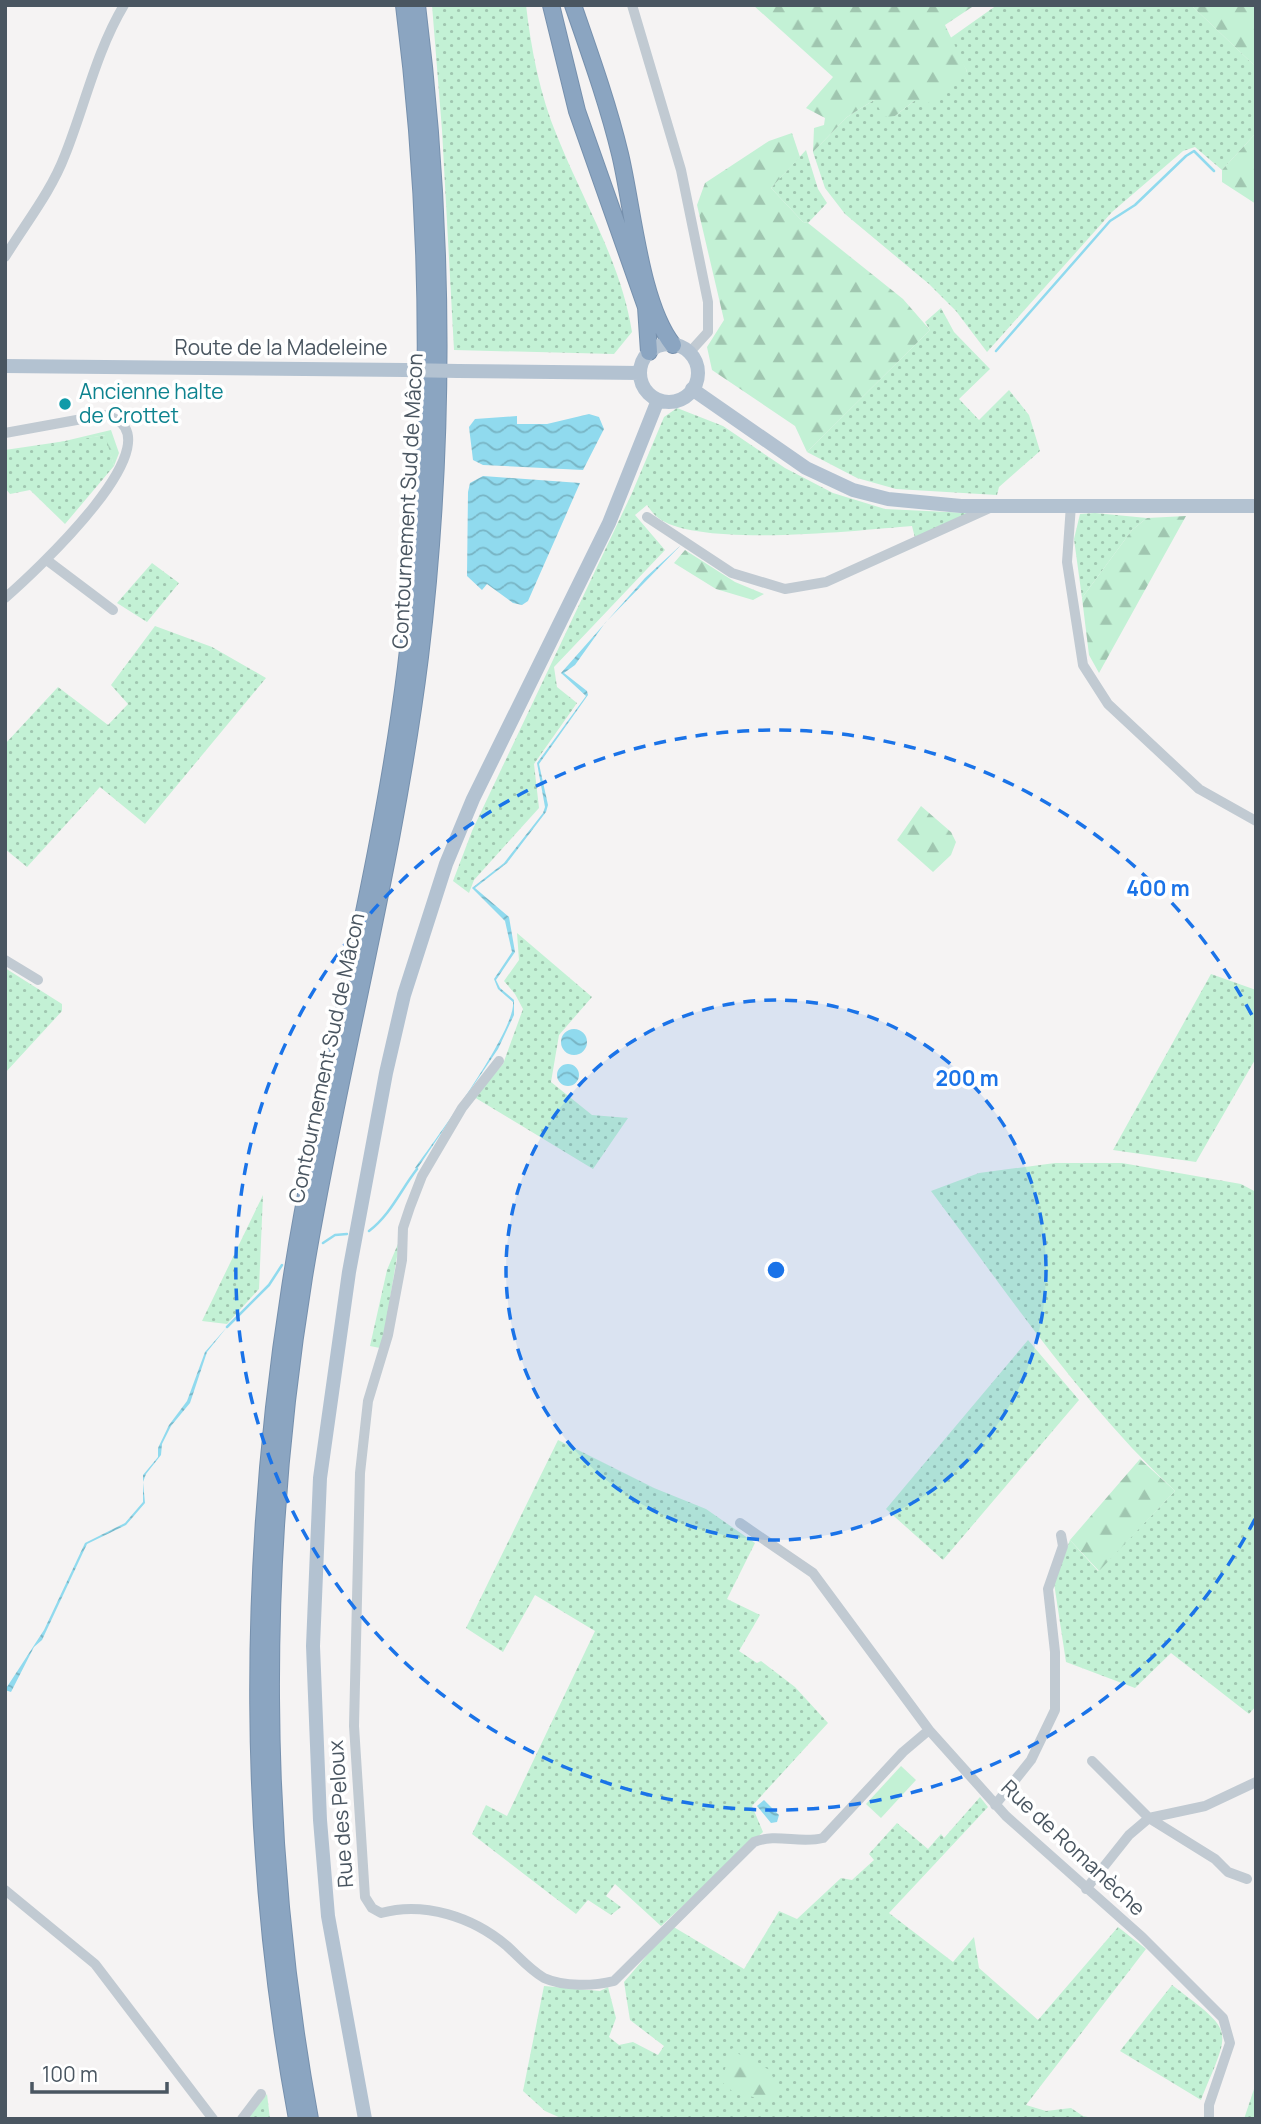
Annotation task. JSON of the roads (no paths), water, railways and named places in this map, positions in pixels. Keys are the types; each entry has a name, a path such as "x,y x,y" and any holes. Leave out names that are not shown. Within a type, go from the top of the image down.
{"highway":[{"name":"Contournement Sud de Mâcon","path":"297,2119 274,1964 262,1820 258,1700 262,1549 271,1431 291,1282 386,802 412,611 426,366 420,174 404,5"},
{"name":"Contournement Sud de Mâcon","path":"310,2119 287,1967 274,1810 270,1654 274,1566 284,1427 301,1298 392,837 424,620 439,374 433,167 417,5"},
{"path":"551,5 577,111 646,307 649,352"},
{"path":"573,5 620,153 653,305 663,332 673,345"}],"main road":[{"path":"673,345 689,352 697,370 692,389 673,401 658,400 645,389 640,373 649,352 658,346 673,345"},
{"name":"Route de la Madeleine","path":"5,366 640,373"},
{"path":"692,389 785,454 853,489 923,505 1256,506"},
{"path":"365,2119 328,1916 320,1820 313,1646 320,1478 349,1272 398,1021 416,954 446,864 473,799 609,523 658,400"}],"street":[{"path":"5,257 48,190 65,157 107,33 124,5"},
{"path":"632,5 681,170 708,302 708,332 689,352"},
{"path":"5,598 48,561 104,491 126,458 128,440 123,426 104,415 6,433"},
{"path":"1071,505 1067,562 1083,665 1089,679 1108,704 1199,789 1256,821"},
{"path":"647,517 732,573 785,589 826,582 994,506"},
{"path":"48,561 113,610"},
{"path":"5,960 38,980"},
{"name":"Rue des Peloux","path":"499,1061 462,1108 422,1176 410,1207 403,1228 402,1260 388,1335 368,1401 360,1473 354,1726 365,1897 372,1908 381,1913 407,1908 449,1914 492,1936 547,1979 597,1985 614,1981 754,1842 766,1838 807,1842 823,1838 903,1752 929,1730"},
{"name":"Rue de Romanèche","path":"740,1523 813,1573 929,1730 995,1805 1142,1937 1223,2018 1230,2043 1209,2105 1209,2119"},
{"path":"995,1805 1015,1784 1031,1760 1055,1710 1055,1652 1048,1589 1063,1546 1061,1535"},
{"path":"1092,1761 1149,1818 1215,1859 1228,1872 1247,1879"},
{"path":"1086,1889 1129,1835 1149,1818 1205,1806 1256,1782"},
{"path":"5,1890 95,1964 213,2119"},
{"path":"242,2119 261,2094"}],"water":[{"path":"589,414 599,417 604,429 583,470 483,465 473,460 469,427 475,419 517,416 517,424 547,424"},
{"path":"483,476 580,483 528,601 522,605 513,603 487,584 482,590 467,576 468,492 470,483"},
{"path":"681,545 607,621 645,578"},
{"path":"604,624 575,665 564,673 587,691 588,695 539,764 548,805 546,812 507,863 475,888 509,917 515,952 496,980 500,988 514,1000 514,1015 498,1049 417,1169 415,1168 489,1060 502,1036 513,1002 498,989 494,979 512,952 505,921 472,888 504,863 543,813 545,807 537,763 586,696 561,673"},
{"path":"574,1029 583,1033 587,1042 583,1051 574,1055 565,1051 561,1042 565,1033"},
{"path":"564,1064 572,1064 579,1071 579,1079 572,1086 564,1086 557,1079 557,1071"},
{"path":"227,1327 207,1352 190,1403 171,1426 162,1444 161,1455 143,1482 143,1475 158,1457 158,1448 169,1425 187,1401 205,1352"},
{"path":"143,1482 145,1503 126,1525 87,1544 42,1640 34,1647 11,1692 5,1690 44,1630 85,1543 125,1523 143,1502"},
{"path":"764,1800 779,1815 777,1822 771,1823 757,1806"}],"waterway":[{"path":"996,351 1110,221 1135,205 1186,156 1194,151 1214,171"},
{"path":"369,1231 389,1210 417,1169"},
{"path":"323,1243 335,1235 347,1234"},
{"path":"227,1327 269,1285 282,1265"}],"place":[{"name":"Ancienne halte de Crottet","path":"65,404"}]}
